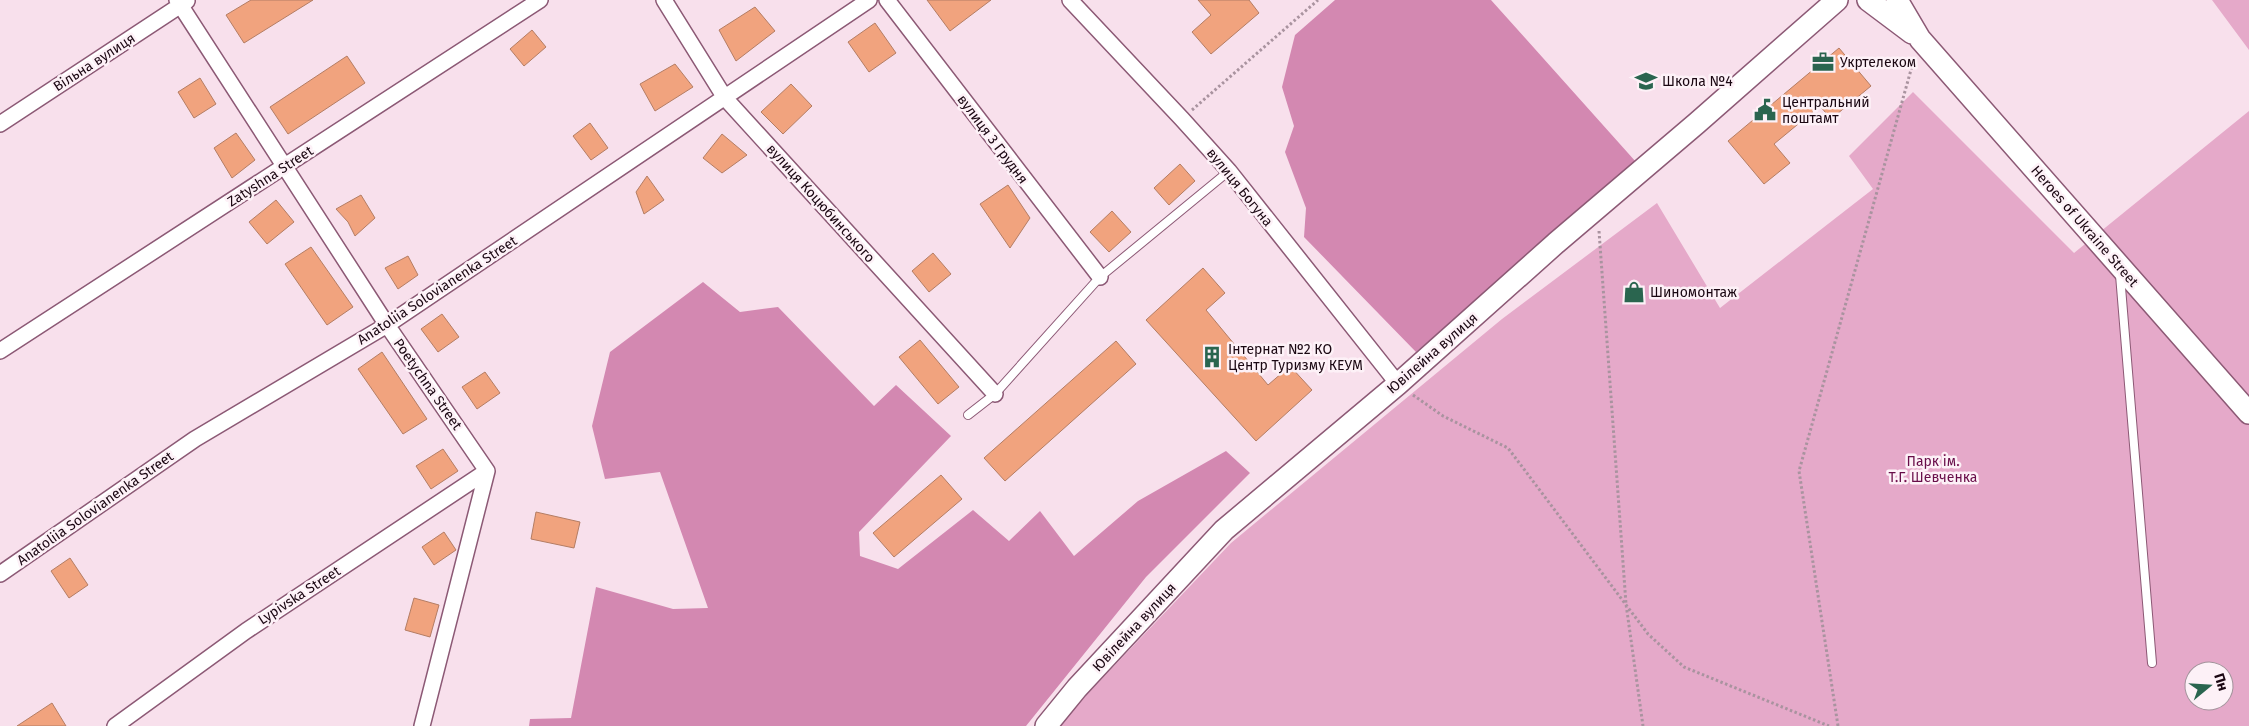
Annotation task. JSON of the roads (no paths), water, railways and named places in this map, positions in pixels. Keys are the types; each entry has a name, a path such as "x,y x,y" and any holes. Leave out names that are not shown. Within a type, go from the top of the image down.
{"street":[{"name":"Zatyshna Street","path":"0,352 540,0"},
{"name":"вулиця Коцюбинського","path":"664,0 725,98 995,394"},
{"name":"Anatoliia Solovianenka Street","path":"2,569 195,439 387,325 869,0"},
{"name":"вулиця 3 Грудня","path":"887,0 1100,278"},
{"name":"вулиця Богуна","path":"1070,0 1229,171 1398,384"},
{"name":"Ювілейна вулиця","path":"1046,726 1077,688 1224,530 1398,384 1837,0"},
{"name":"Heroes of Ukraine Street","path":"1868,0 1920,39"},
{"name":"Heroes of Ukraine Street","path":"1897,0 1920,39 2249,413"},
{"name":"Poetychna Street","path":"182,2 387,325 487,471"},
{"name":"Вільна вулиця","path":"0,124 182,2"},
{"name":"Lypivska Street","path":"115,726 246,631 487,471"},
{"path":"422,726 487,471"}],"lane":[{"path":"968,415 995,394 1100,278 1229,171"},
{"path":"2119,265 2152,663"}],"place":[{"name":"Укртелеком","path":"1823,62"},
{"name":"Школа №4","path":"1646,81"},
{"name":"Центральний поштамт","path":"1765,110"},
{"name":"Шиномонтаж","path":"1634,292"},
{"name":"Інтернат №2 КО Центр Туризму КЕУМ","path":"1212,357"}],"park label":[{"name":"Парк ім. Т.Г. Шевченка","path":"1933,470"}]}
